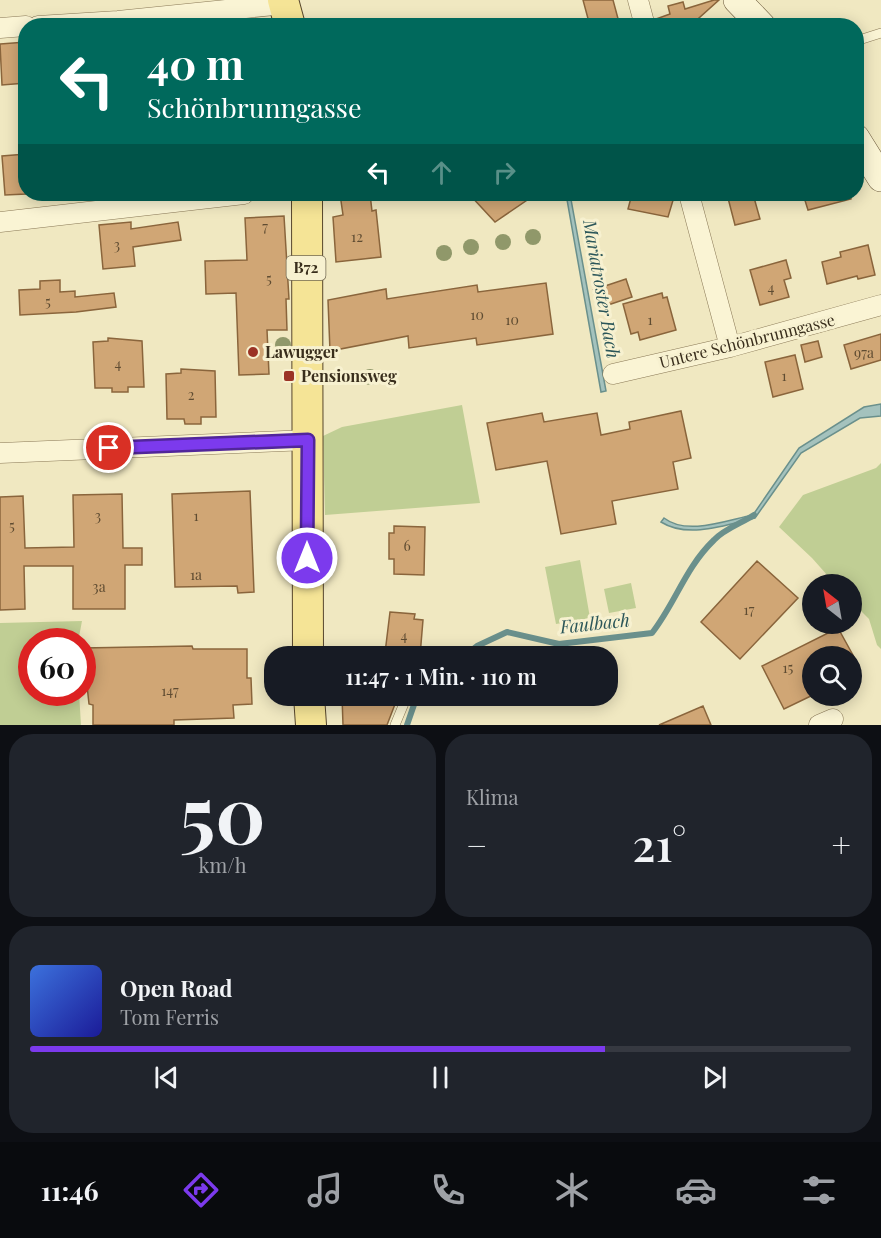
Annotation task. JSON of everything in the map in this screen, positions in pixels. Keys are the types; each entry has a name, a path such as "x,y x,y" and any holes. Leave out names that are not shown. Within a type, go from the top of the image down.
{"main road":[{"path":"737,0 754,18"},
{"path":"864,151 881,178"},
{"name":"B72","path":"307,201 305,373 308,440 308,646"},
{"path":"310,706 311,725"}],"street":[{"path":"638,0 643,18"},
{"path":"164,18 285,10"},
{"path":"0,28 18,27"},
{"path":"0,222 183,201"},
{"path":"691,201 730,347"},
{"name":"Untere Schönbrunngasse","path":"613,374 730,347 881,305"},
{"path":"0,453 308,440"}],"lane":[{"path":"864,38 881,33"},
{"path":"395,725 403,706"}],"green space":[{"path":"462,405 480,503 325,515 323,436 342,427"},
{"path":"881,463 881,649 877,645 869,619 862,612 862,574 826,574 779,527 803,495 876,468"},
{"path":"580,560 590,618 556,624 545,567"},
{"path":"631,583 636,608 609,613 604,589"},
{"path":"82,621 81,628 18,628 18,706 80,706 81,725 0,725 0,623"}],"water":[{"name":"Mariatroster Bach","path":"567,201 571,201 606,391 601,392"},
{"path":"881,404 881,416 860,418 801,453 755,518 720,527 695,530 683,530 661,522 664,518 684,526 695,526 753,515 799,448 864,407"}],"building":[{"path":"583,0 613,0 618,18 588,18"},
{"path":"719,0 699,18 659,18 670,14 668,6 683,2 685,9"},
{"path":"18,43 18,84 2,85 0,44"},
{"path":"18,155 18,194 5,195 2,156"},
{"path":"341,201 371,201 372,211 376,210 381,257 336,262 333,217 343,215"},
{"path":"476,201 526,201 495,222"},
{"path":"630,201 673,201 668,217 628,209"},
{"path":"729,201 755,201 760,219 735,225"},
{"path":"805,201 843,201 808,210"},
{"path":"284,216 289,299 286,299 287,330 267,330 269,374 239,375 236,293 206,294 205,261 247,260 245,218"},
{"path":"131,222 131,229 178,222 181,240 133,247 135,266 103,269 99,225"},
{"path":"868,245 875,275 858,279 857,276 827,284 822,262 841,257 840,252"},
{"path":"786,260 791,278 784,280 789,297 760,305 750,270"},
{"path":"626,279 632,297 599,308 593,290"},
{"path":"60,280 60,292 75,291 75,297 114,293 116,307 20,315 19,290 40,289 40,281"},
{"path":"546,283 553,334 477,345 476,338 409,348 408,336 330,351 328,300 386,289 387,299 477,285 478,292"},
{"path":"662,293 663,298 667,297 676,330 640,340 638,332 631,334 623,304"},
{"path":"881,334 881,360 851,369 844,345"},
{"path":"108,338 142,341 144,387 128,387 128,392 112,392 112,388 95,388 93,342 108,341"},
{"path":"818,341 822,357 805,362 801,345"},
{"path":"795,355 803,389 773,397 765,362"},
{"path":"181,369 215,371 216,417 201,417 201,424 185,424 184,419 167,419 166,374 181,373"},
{"path":"681,411 691,458 673,462 678,489 612,501 616,524 561,534 547,461 496,470 487,423 542,413 544,422 597,413 601,435 630,429 629,422"},
{"path":"250,491 254,592 238,593 237,586 175,587 172,494"},
{"path":"122,494 123,548 142,548 142,565 125,565 125,609 73,609 73,566 24,566 25,609 0,610 0,497 23,496 25,548 74,547 73,495"},
{"path":"394,526 425,527 424,575 394,574 394,559 389,559 389,533 394,533"},
{"path":"757,561 798,598 740,659 701,622"},
{"path":"390,612 415,614 414,619 423,620 421,646 386,646"},
{"path":"826,634 841,634 848,646 802,646"},
{"path":"192,646 193,649 247,649 247,678 251,678 252,704 233,705 234,718 174,720 174,725 93,725 93,706 96,706 96,648"},
{"path":"802,646 802,700 784,709 762,666"},
{"path":"342,706 394,706 387,725 343,725"},
{"path":"703,706 711,725 659,725"}],"waterway":[{"name":"Faulbach","path":"477,646 507,632 559,644 652,633 704,551 723,533 754,515"},
{"name":"Faulbach","path":"407,725 414,706"}],"place":[{"name":"Lawugger","path":"253,352"},
{"name":"Pensionsweg","path":"289,376"}],"route":[{"path":"109,448 308,440 307,558"}]}
